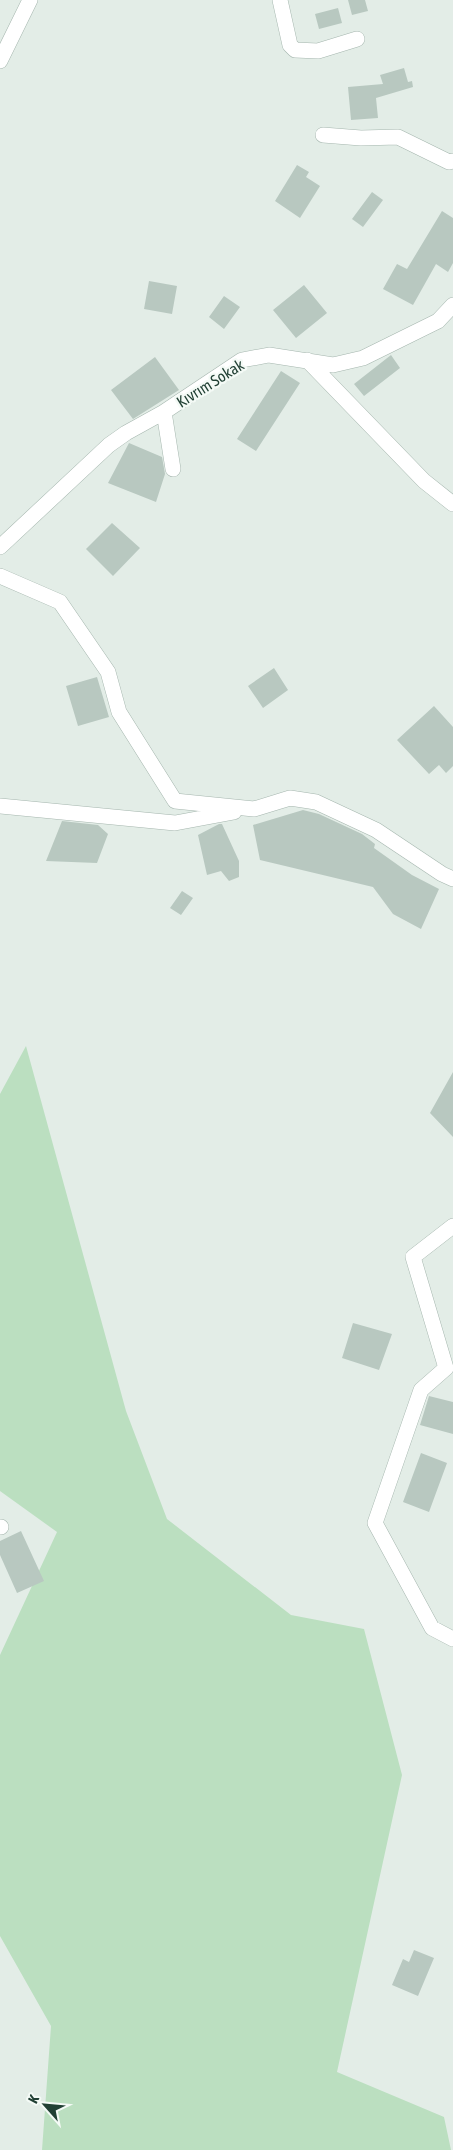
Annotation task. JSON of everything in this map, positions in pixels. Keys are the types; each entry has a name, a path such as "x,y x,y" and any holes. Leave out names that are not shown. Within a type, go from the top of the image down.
{"street":[{"path":"0,61 30,0"},
{"path":"280,0 290,45 295,50 318,51 357,39"},
{"path":"323,135 398,137 449,162 453,161"},
{"name":"Kıvrım Sokak","path":"0,547 109,445 126,433 164,412 242,360 270,355 334,365 363,358 438,321 453,305"},
{"path":"306,360 424,481 453,504"},
{"path":"164,412 173,469"},
{"path":"0,576 60,602 108,672 120,712 175,800 254,809"},
{"path":"0,806 175,823 254,809 290,798 316,802 376,830 442,874 453,879"},
{"path":"453,1226 413,1257 446,1368 421,1390 375,1523 432,1628 453,1639"}],"green space":[{"path":"26,1046 126,1411 167,1519 291,1615 364,1629 402,1775 337,2072 444,2117 451,2150 42,2150 51,2026 0,1936 0,1655 57,1532 0,1491 0,1094"}],"building":[{"path":"348,0 365,0 368,11 352,15"},
{"path":"338,8 342,23 319,29 315,14"},
{"path":"404,68 408,82 412,81 413,87 376,98 378,118 351,120 348,87 383,84 380,75"},
{"path":"297,165 309,172 306,177 320,186 300,218 275,201"},
{"path":"372,192 383,200 363,227 352,219"},
{"path":"442,211 453,218 453,263 448,272 436,264 413,305 383,289 397,264 407,269"},
{"path":"149,281 177,286 172,314 144,309"},
{"path":"304,285 327,313 296,338 273,310"},
{"path":"224,296 240,307 224,329 209,317"},
{"path":"391,355 400,368 364,396 354,384"},
{"path":"155,357 179,390 133,419 111,390"},
{"path":"281,371 300,383 256,451 237,439"},
{"path":"129,443 162,457 165,474 156,502 108,483"},
{"path":"112,523 140,548 113,576 86,549"},
{"path":"274,668 288,690 263,708 248,686"},
{"path":"97,677 109,717 78,726 66,686"},
{"path":"434,706 453,727 453,766 446,773 439,765 429,774 397,740"},
{"path":"303,810 319,814 362,834 375,844 374,848 412,875 439,889 421,929 393,914 373,887 260,860 253,825"},
{"path":"62,821 98,825 108,834 97,863 46,861"},
{"path":"222,824 239,861 239,877 229,881 221,871 207,875 198,835"},
{"path":"182,891 193,898 181,915 170,908"},
{"path":"453,1072 453,1137 430,1113"},
{"path":"353,1323 392,1334 379,1370 342,1358"},
{"path":"429,1396 453,1402 453,1434 420,1425"},
{"path":"421,1453 447,1463 429,1512 403,1502"},
{"path":"21,1531 44,1581 17,1593 0,1555 0,1541"},
{"path":"414,1950 434,1958 418,1996 392,1985 403,1959 409,1962"}]}
